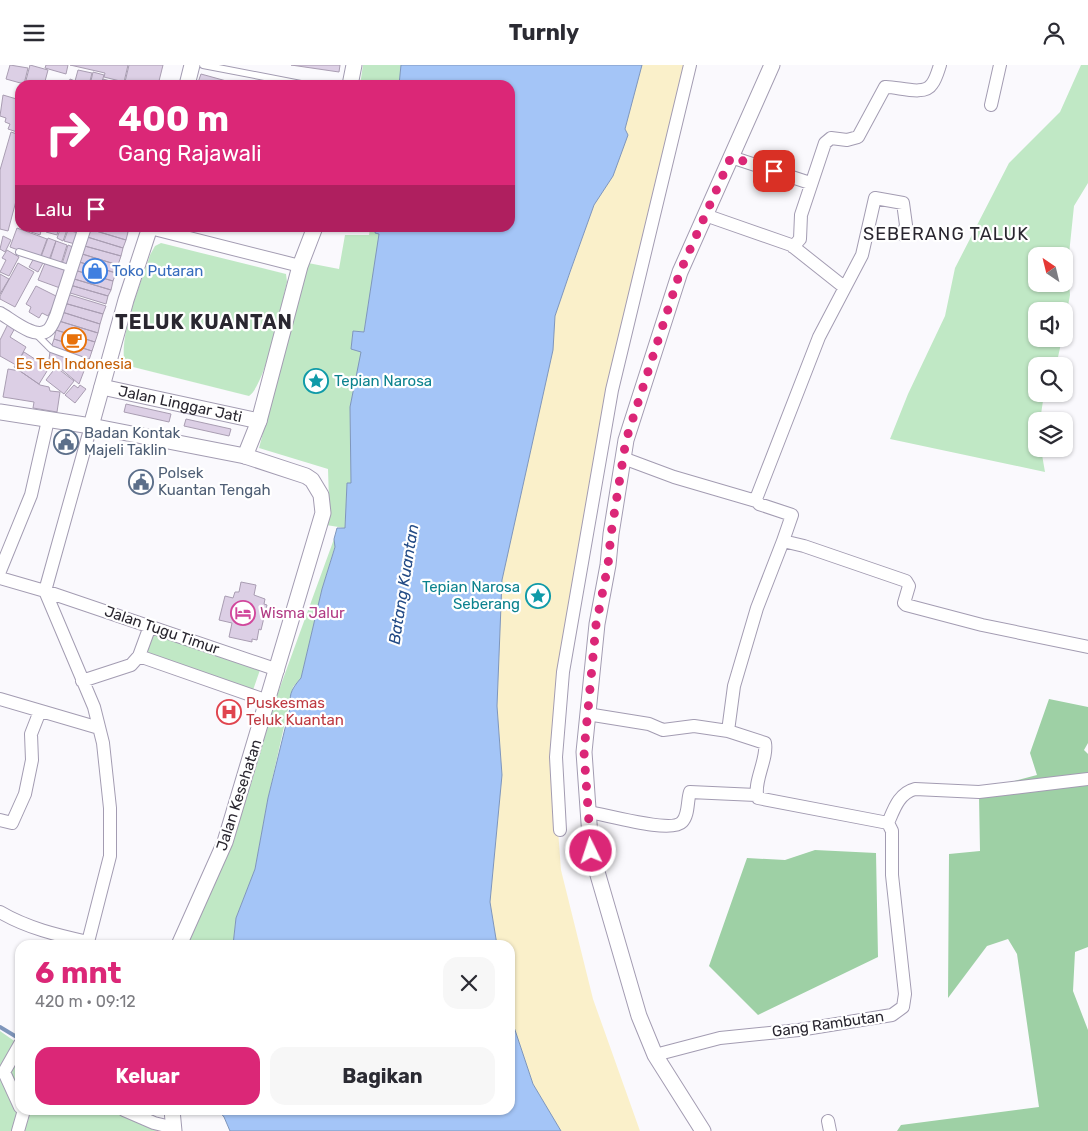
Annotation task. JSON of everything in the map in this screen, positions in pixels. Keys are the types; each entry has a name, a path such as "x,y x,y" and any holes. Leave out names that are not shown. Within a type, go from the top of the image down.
{"street":[{"path":"188,80 192,65"},
{"path":"351,80 354,65"},
{"path":"560,830 556,757 563,672 612,390 690,65"},
{"path":"703,1131 655,1055 639,1015 591,851 584,752 596,625 608,565 626,440 680,272 772,65"},
{"path":"793,247 800,239 801,215 810,183 825,143 831,137 847,140 858,137 884,87 893,86 919,90 928,88 932,86 940,65"},
{"path":"991,105 1000,65"},
{"path":"731,157 810,183"},
{"path":"756,501 804,372 844,287 862,255 875,198 903,203 906,225 903,235"},
{"path":"705,215 759,235 778,239 793,247 844,287"},
{"path":"0,313 35,333 43,333 49,329 56,316 83,232"},
{"path":"90,940 110,856 110,808 99,728 94,707 45,591 107,369 149,232"},
{"path":"166,232 300,266"},
{"path":"0,412 91,426 245,456 259,421 300,266 313,232"},
{"name":"Jalan Linggar Jati","path":"102,387 259,421"},
{"path":"0,571 31,495 48,420"},
{"name":"Jalan Kesehatan","path":"180,940 225,842 278,670 323,513 316,485 306,476 245,456"},
{"path":"623,458 674,477 756,501 759,504 792,515 757,608 734,686 728,731"},
{"path":"783,541 804,546 906,581 909,585 904,603 906,605 982,625 1088,647"},
{"name":"Jalan Tugu Timur","path":"0,578 45,591 278,670"},
{"path":"82,681 131,665 140,656 150,626"},
{"path":"140,656 268,701"},
{"path":"0,699 99,728"},
{"path":"0,819 12,823 25,793 32,760 31,734 40,711"},
{"path":"587,714 649,724 663,730 694,726 728,731 765,743 764,760 756,795"},
{"path":"588,811 651,825 680,824 684,820 690,792 694,791 756,795 760,799 888,823 897,801 908,791 915,789 979,792 1088,779"},
{"name":"Gang Rambutan","path":"655,1055 720,1038 855,1022 892,1015 899,1011 903,1007 905,994 892,875 892,831 891,824 888,823"},
{"path":"0,912 14,920 48,933 77,940"},
{"path":"15,1052 4,1072 4,1076 15,1097"},
{"path":"18,1131 21,1115"},
{"path":"136,1115 154,1123 174,1121"}],"lane":[{"path":"203,65 280,80"},
{"path":"18,252 72,269"},
{"path":"35,333 51,349 107,369"}],"green space":[{"path":"363,65 401,65 400,80 361,80"},
{"path":"1081,65 1088,65 1088,183 1074,206 1070,247 1028,247 1028,293 1070,293 1069,302 1028,302 1028,347 1060,347 1058,357 1028,357 1028,402 1043,402 1041,412 1028,412 1028,457 1042,457 1045,472 890,439 908,394 945,316 955,268 1009,163 1060,112"},
{"name":"Tepian Narosa","path":"369,232 380,234 364,332 353,331 351,349 362,352 350,407 351,483 347,483 345,528 326,525 329,501 328,469 259,448 308,263 339,269 345,235 369,235"},
{"path":"161,243 286,274 287,282 267,361 255,389 249,396 125,365 124,353 127,325 150,255 155,246"},
{"path":"334,539 335,546 322,589 301,678 293,687 268,798 255,869 236,918 234,940 186,940 252,781 275,701"},
{"path":"155,630 261,667 252,693 145,656"},
{"path":"1049,699 1088,707 1088,743 1084,750 1088,754 1088,947 1075,952 1073,991 1088,1030 1088,1131 897,1131 901,1125 1039,1107 1017,954 1008,939 987,946 948,998 949,854 980,851 979,796 1007,783 1037,775 1030,753"},
{"path":"815,850 876,853 878,957 758,1015 709,966 747,858 785,860"},
{"path":"0,1031 15,1042 15,1115 124,1115 158,1131 0,1131"}],"sand":[{"name":"Tepian Narosa Seberang","path":"642,65 686,65 606,428 552,749 561,870 593,999 640,1131 561,1131 533,1084 515,1030 515,940 496,940 490,902 502,775 497,706 502,580 553,350 555,316 594,205 613,176 627,135 625,129"}],"water":[{"name":"Batang Kuantan","path":"401,65 642,65 625,129 628,135 613,176 594,205 555,316 553,350 502,580 497,706 502,775 490,902 496,940 234,940 236,918 255,869 268,798 291,704 291,693 301,678 322,589 335,547 334,539 337,528 345,528 347,483 351,483 350,407 361,352 351,349 353,331 364,332 379,234 375,232 515,232 515,80 400,80"},
{"path":"515,1030 533,1084 561,1131 230,1131 222,1115 515,1115"}],"building":[{"path":"10,65 28,68 25,80 15,82 6,79"},
{"path":"30,65 48,70 45,80 26,80"},
{"path":"46,65 68,65 66,74 45,68"},
{"path":"70,65 128,65 124,80 104,77 105,73"},
{"path":"129,65 163,65 159,80 125,80"},
{"path":"291,65 340,65 339,72"},
{"path":"78,70 92,73 90,80 75,80"},
{"path":"93,72 104,75 102,80 91,80"},
{"path":"201,74 223,80 199,80"},
{"path":"3,95 15,99 15,131 8,129 10,124 5,122 6,118 0,116"},
{"path":"11,132 15,133 15,205 8,231 0,229 0,170"},
{"path":"16,232 28,232 47,239 40,258 10,247"},
{"path":"46,232 58,232 57,235"},
{"path":"59,232 66,232 63,241 57,238"},
{"path":"67,232 78,233 75,244 64,241"},
{"path":"85,232 99,232 126,240 123,248 84,236"},
{"path":"99,232 128,232 126,240"},
{"path":"3,236 11,240 5,252 0,249"},
{"path":"84,236 123,248 121,256 81,245"},
{"path":"48,238 56,241 49,260 41,257"},
{"path":"56,241 67,245 61,264 50,260"},
{"path":"68,245 73,247 67,266 62,264"},
{"path":"81,245 121,256 118,265 79,253"},
{"path":"7,250 19,257 9,276 0,272 6,260 2,258"},
{"path":"79,253 118,265 116,273 76,261"},
{"path":"34,258 43,263 38,272 29,267"},
{"name":"Toko Putaran","path":"76,261 116,273 113,281 74,270"},
{"path":"18,263 34,272 15,307 0,299 0,296"},
{"path":"45,263 67,271 60,288 38,280"},
{"path":"74,270 113,281 111,290 71,278"},
{"path":"0,274 9,279 0,294"},
{"path":"71,278 111,290 108,296 70,285"},
{"path":"70,285 108,296 106,304 67,292"},
{"path":"36,286 58,297 48,316 42,313 39,318 29,312 31,307 26,304"},
{"path":"67,294 106,306 103,314 64,303"},
{"path":"64,303 103,314 100,324 62,312"},
{"path":"62,312 100,324 98,333 59,321"},
{"path":"59,321 98,333 95,342 56,330"},
{"path":"8,324 15,328 10,337 26,347 16,365 0,356 0,340"},
{"name":"Es Teh Indonesia","path":"56,330 95,342 92,351 54,339"},
{"path":"54,339 92,351 89,360 51,348"},
{"path":"24,352 44,365 47,360 52,363 39,384 14,367"},
{"path":"50,352 87,363 79,384 49,359"},
{"path":"56,367 74,381 64,394 46,380"},
{"path":"8,369 20,371 40,385 49,387 50,391 60,392 57,412 33,408 34,402 3,397"},
{"path":"74,385 78,388 80,385 86,389 75,403 65,395"},
{"path":"126,404 171,414 169,422 124,412"},
{"path":"186,419 231,429 229,436 184,426"},
{"name":"Wisma Jalur","path":"241,582 256,585 254,595 265,599 264,604 267,605 257,640 252,639 252,642 229,637 232,623 219,620 225,596 233,598 235,592 239,592"}],"waterway":[{"path":"0,1027 15,1036"}],"place":[{"name":"Toko Putaran","path":"95,271"},
{"name":"Es Teh Indonesia","path":"74,340"},
{"name":"Tepian Narosa","path":"316,381"},
{"name":"Badan Kontak Majeli Taklin","path":"66,442"},
{"name":"Polsek Kuantan Tengah","path":"141,482"},
{"name":"Tepian Narosa Seberang","path":"538,596"},
{"name":"Wisma Jalur","path":"243,613"},
{"name":"Puskesmas Teluk Kuantan","path":"229,712"}],"district":[{"name":"SEBERANG TALUK","path":"946,234"},
{"name":"TELUK KUANTAN","path":"204,322"}],"route":[{"path":"591,851 584,752 596,625 608,565 616,496 626,440 680,272 731,157 774,171"}]}
